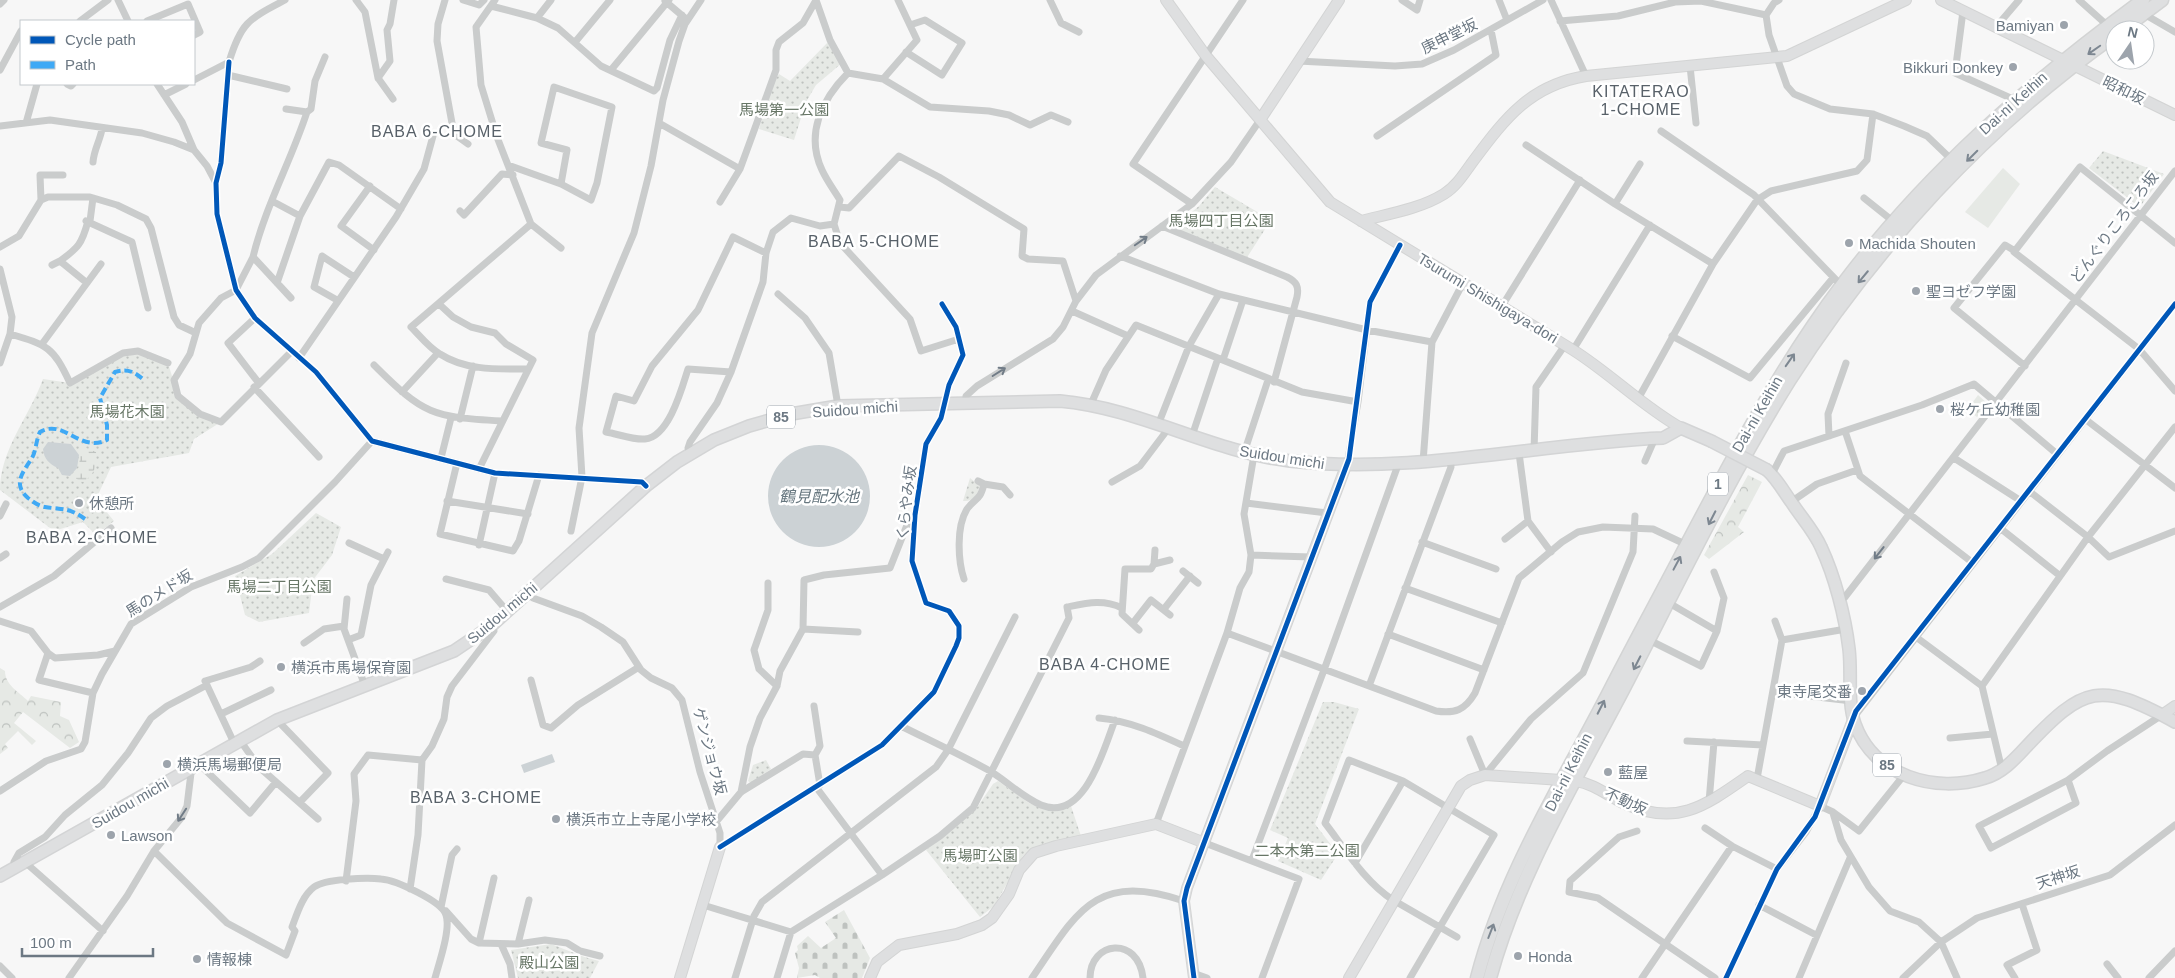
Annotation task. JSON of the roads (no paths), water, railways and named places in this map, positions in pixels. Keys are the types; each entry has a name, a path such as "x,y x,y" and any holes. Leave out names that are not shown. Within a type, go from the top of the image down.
{"highway":[{"name":"Dai-ni Keihin","path":"2122,20 2143,0"},
{"path":"2136,20 2162,0"},
{"name":"Dai-ni Keihin","path":"1490,978 1496,957 1523,888 1570,781 1687,545 1724,472 1837,282 1952,160 2015,100 2105,35"},
{"name":"Dai-ni Keihin","path":"1477,978 1484,950 1508,891 1649,640 1758,432 1818,339 1856,286 1904,228 1968,159 2068,62"}],"main road":[{"name":"Suidou michi","path":"0,876 236,741 277,720 454,651 491,626 646,486 690,454 749,426 791,414 838,406 1060,401 1091,404 1249,454 1288,461 1346,466 1398,465 1663,438 1681,428"},
{"name":"Tsurumi Shishigaya-dori","path":"1681,428 1711,441 1769,472"},
{"name":"85","path":"1769,472 1821,547 1846,629 1856,725 1869,746 1891,769 1927,782 1952,783 1978,780 2002,770 2062,710 2083,699 2106,695 2118,696 2138,702 2175,722"}],"street":[{"path":"0,4 4,0"},
{"path":"81,20 108,0"},
{"path":"118,0 128,20"},
{"path":"285,0 252,18 241,30 229,62 221,163 216,183 217,214 236,290 255,318 291,352 316,372 372,440 495,473 642,482 646,486"},
{"path":"356,0 365,12 378,78 393,98"},
{"path":"378,78 390,61 387,30 390,24 394,0"},
{"path":"445,0 438,24 437,41 454,134 468,144"},
{"path":"463,0 479,5 484,0"},
{"path":"537,18 551,0"},
{"path":"576,41 610,0"},
{"path":"561,248 531,224 522,206 513,175 497,137 481,85 476,27 493,3 537,18 558,28 576,41 601,66 654,91 657,88 670,40 684,18 701,0"},
{"path":"883,79 917,40 898,0"},
{"path":"1050,0 1061,23 1079,32"},
{"name":"Tsurumi Shishigaya-dori","path":"1166,0 1206,56 1322,194 1339,208 1602,368 1638,399 1681,428"},
{"path":"1192,204 1133,164 1243,0"},
{"path":"966,404 966,396 976,386 1053,339 1072,311 1076,301 1096,275 1192,204 1231,162 1338,0"},
{"path":"1402,0 1417,10 1420,0"},
{"path":"1500,0 1507,20"},
{"name":"庚申堂坂","path":"1298,61 1395,66 1422,64 1491,30 1543,0"},
{"path":"1551,0 1586,76"},
{"path":"1560,21 1618,16 1675,2 1701,0 1766,15"},
{"path":"1779,0 1774,3 1766,15 1769,35 1779,58 1787,86 1794,94 1830,109 1873,114 1927,136 1952,160"},
{"path":"1361,221 1426,202 1445,194 1457,183 1509,117 1528,98 1566,79 1788,56 1906,0"},
{"name":"昭和坂","path":"1941,0 2175,115"},
{"path":"1996,27 2019,0"},
{"path":"2079,0 2105,24"},
{"path":"611,70 666,1 684,18"},
{"path":"816,1 830,40 848,73"},
{"path":"720,202 740,170 776,70 776,50 779,42 803,23 816,1"},
{"path":"149,20 188,4 195,20"},
{"path":"1963,11 1955,73 2015,100"},
{"path":"2144,14 2175,32"},
{"path":"571,531 582,477 580,428 592,333 634,233 660,123 665,92 684,18"},
{"path":"195,20 200,32 195,34"},
{"path":"906,52 942,75 962,43 925,20 910,24"},
{"path":"1377,136 1496,55 1491,30"},
{"path":"0,70 20,33"},
{"path":"291,352 256,385 222,422 200,414 178,396 174,380 190,354 199,322 220,298 236,290 253,257 272,201 296,146 307,112 310,109 315,81 325,57"},
{"path":"195,79 229,62"},
{"path":"1690,66 1696,123"},
{"path":"848,73 883,79 930,107 989,111 1009,115 1030,125 1051,115 1068,122"},
{"path":"848,73 829,94 822,106 815,137 822,169 840,200 840,207 834,224 840,243 910,319 921,351 959,339 949,313 942,304"},
{"path":"228,75 287,88"},
{"path":"26,123 38,85"},
{"path":"159,85 182,122 194,150 207,166 216,183"},
{"path":"164,95 184,85"},
{"path":"508,165 561,184 591,200 597,182 612,107 554,87 541,143 567,150 561,184"},
{"path":"286,109 307,112"},
{"path":"1638,399 1713,264 1758,200 1771,191 1857,171 1867,160 1873,114"},
{"path":"0,126 50,120 102,129 142,133 194,150"},
{"path":"660,123 740,170"},
{"path":"93,162 95,147 100,140 102,129"},
{"path":"1661,130 1754,195 1837,282 1750,378 1672,336"},
{"path":"299,358 401,209 424,169 433,136"},
{"path":"1526,145 1713,264"},
{"path":"840,207 849,208 899,156 939,177 1024,229 1022,256 1028,259 1063,261 1076,301"},
{"path":"277,283 300,216 329,162 339,165 401,209"},
{"path":"1616,204 1640,164"},
{"path":"2015,251 2080,167 2175,243"},
{"name":"どんぐりころころ坂","path":"1838,600 1845,597 2175,171"},
{"path":"460,210 464,215 502,174 513,175"},
{"path":"0,248 20,236 40,200 40,175 63,175"},
{"path":"1502,306 1580,180"},
{"path":"370,186 342,226 374,250"},
{"path":"40,200 48,197 93,198 117,204 146,220 151,228 174,317 179,325 196,333"},
{"path":"52,265 60,262 78,248 83,240 93,198"},
{"path":"1864,198 1894,222"},
{"path":"272,201 300,216"},
{"path":"690,454 688,448 690,442 717,403 731,372 763,282 766,252 773,232 791,218 820,226 834,224"},
{"path":"88,221 132,242 148,308"},
{"path":"528,368 473,366 454,362 438,353 411,327 531,224"},
{"path":"1534,451 1536,387 1569,347 1650,225"},
{"path":"1156,824 1227,633 1240,588 1249,572 1251,555 1244,514 1249,454 1293,313 1298,289 1293,280 1162,226"},
{"path":"731,372 688,369 677,402 663,428 656,434 645,439 606,432 616,396 634,401 652,366 698,310 733,238 766,252"},
{"path":"1207,978 1193,976 1184,901 1346,466 1358,402 1370,302 1400,245"},
{"path":"2025,366 1954,308 2005,245 2139,349 2175,391"},
{"path":"337,300 314,287 322,256 354,277"},
{"path":"1120,256 1219,294 1367,330 1432,342"},
{"path":"253,257 290,298"},
{"path":"60,262 87,283"},
{"path":"42,344 101,264"},
{"path":"0,269 12,317 10,334 0,363"},
{"path":"1423,462 1432,342 1463,283"},
{"path":"778,294 805,318 829,353 838,406"},
{"path":"1112,482 1140,466 1163,427 1188,346 1219,294"},
{"path":"1192,436 1243,300"},
{"path":"439,304 453,317 471,328 495,334 506,344 533,360 479,469"},
{"path":"1726,978 1777,869 1806,832 1820,806 1854,717 2175,304"},
{"path":"1072,311 1128,336"},
{"path":"255,318 228,343 256,385 319,457"},
{"path":"1091,404 1106,370 1136,324 1271,381 1302,392 1358,402"},
{"path":"10,334 42,344 58,359 70,383 123,353 138,351 168,363"},
{"name":"くらやみ坂","path":"901,726 934,692 959,638 959,626 949,611 926,603 912,561 915,515 926,444 941,418 949,385 963,355 959,339"},
{"path":"402,392 438,353"},
{"path":"1830,436 1828,414 1846,363"},
{"path":"374,365 418,405 451,418 502,421"},
{"path":"460,419 473,366"},
{"path":"1769,472 1784,451 1974,384 2057,454"},
{"path":"440,458 451,418"},
{"path":"2085,419 2175,488"},
{"path":"1982,686 2059,575 2175,427"},
{"path":"1844,431 1860,476 1973,563"},
{"path":"1645,461 1655,438"},
{"name":"馬のメド坂","path":"0,791 46,761 81,749 85,742 93,693 131,624 191,587 260,558 335,482 372,440"},
{"path":"1519,453 1528,521 1551,552"},
{"path":"1954,458 2021,500"},
{"path":"1369,686 1450,467 1450,459"},
{"path":"456,463 440,534 513,551 519,541 539,475"},
{"path":"1252,860 1324,670 1398,465"},
{"path":"1791,502 1817,484 1857,470"},
{"path":"479,544 495,473"},
{"path":"964,579 960,566 961,529 967,509 981,497 981,483 1003,488 1010,495"},
{"path":"2029,491 2088,537 2109,557 2175,531"},
{"path":"447,501 528,514"},
{"path":"1246,503 1327,513"},
{"path":"0,516 6,504"},
{"path":"740,792 755,733 777,686 780,671 803,629 804,580 824,575 890,568 909,520 915,515"},
{"path":"1349,978 1461,786 1470,780 1486,775 1531,720 1583,673 1633,552 1635,516"},
{"path":"1505,539 1528,521"},
{"path":"1227,633 1436,711 1451,713 1468,704 1484,670 1517,578 1578,532 1603,527 1653,529 1687,545"},
{"path":"0,607 54,576 111,528"},
{"path":"2000,528 2059,575"},
{"path":"1422,542 1496,569"},
{"path":"348,640 361,635 371,585 386,555 349,543"},
{"path":"1139,630 1122,614 1125,569 1151,569 1154,564 1155,550"},
{"path":"1251,555 1311,557"},
{"path":"1154,564 1170,560"},
{"path":"1649,640 1702,666 1717,631 1724,598 1714,572"},
{"path":"1164,610 1187,574 1198,583"},
{"path":"446,579 473,584 489,590 507,611"},
{"path":"768,583 768,610 754,650 759,669 777,686"},
{"path":"1405,588 1502,623"},
{"name":"ゲンジョウ坂","path":"528,593 533,598 582,616 623,642 639,667 651,678 672,688 682,700 700,772 720,833 720,847"},
{"path":"347,599 344,626 365,686"},
{"path":"1133,623 1151,600 1170,615"},
{"path":"777,978 790,932 882,875 940,836 973,808 1069,618 1067,607 1091,602 1110,602 1122,608"},
{"path":"1669,603 1717,631"},
{"path":"735,978 752,920 762,902 851,835 936,767 948,750 1015,617"},
{"path":"0,621 31,631 48,653 55,658 98,655 115,651"},
{"path":"1776,621 1782,640 1757,779 1833,812 1859,831 1904,775"},
{"path":"304,643 324,629 344,626"},
{"path":"410,889 418,835 422,760 432,746 444,719 447,697 452,686 480,646 490,638 494,630 491,626"},
{"path":"803,629 858,632"},
{"path":"1782,640 1846,629"},
{"path":"1388,634 1484,670"},
{"path":"1916,637 1982,686 2002,770"},
{"path":"48,653 39,680 93,693"},
{"path":"260,661 251,667 206,681 207,685 236,741 259,767 318,819"},
{"path":"530,680 543,725 551,728 578,705 639,667"},
{"path":"103,931 22,865 14,862 19,853 45,837 65,815 102,785 128,753 152,718 167,706 207,685"},
{"path":"221,714 271,690"},
{"path":"1774,692 1852,701"},
{"path":"814,706 820,746 815,755 818,786 851,835 882,875"},
{"path":"2068,780 2076,804 1991,848 1979,826 2068,780 2107,751 2175,706"},
{"path":"1099,718 1115,720 1151,730 1184,746"},
{"path":"277,720 328,773 300,802"},
{"path":"680,978 720,847 882,745 901,726 991,772 1029,799 1052,808 1066,804 1082,793 1092,780 1115,720"},
{"path":"1950,738 1993,734"},
{"path":"1470,739 1486,775"},
{"path":"1687,741 1763,745"},
{"path":"1709,802 1714,742"},
{"path":"716,822 740,792 802,754 815,755"},
{"path":"346,881 356,801 354,774 368,755 422,760"},
{"path":"1410,978 1440,926 1494,835 1403,781 1349,760 1325,823 1355,863 1393,900 1440,926 1457,937"},
{"path":"68,978 103,931 154,851 182,817 187,806 191,773 194,766 250,813 276,782"},
{"name":"不動坂","path":"1486,775 1588,783 1623,803 1655,813 1678,814 1709,802 1748,776 1757,779"},
{"path":"1355,863 1403,781"},
{"path":"1833,812 1841,840 1869,887 1890,911 1919,922 1941,942 1957,978"},
{"path":"870,978 877,962 899,945 957,934 982,925 992,918 1010,894 1018,870 1034,853 1056,846 1156,824 1299,879 1262,978"},
{"name":"天神坂","path":"1903,978 1941,942 1977,918 2110,875 2175,825"},
{"path":"1705,828 1732,846 1777,869"},
{"path":"1637,831 1619,838 1570,881 1569,892 1598,898 1715,978"},
{"path":"1642,978 1732,846"},
{"path":"435,978 447,924 442,908 452,855 457,849"},
{"path":"154,851 227,923 286,955 295,931 292,927 309,892 315,886 327,882 380,878 394,881 442,908 471,939 479,942 518,944 545,940 567,943 580,951 600,956"},
{"path":"1798,978 1850,858"},
{"path":"479,942 494,878"},
{"path":"1032,978 1071,920 1082,909 1099,899 1118,892 1141,890 1184,901"},
{"path":"518,944 529,900"},
{"path":"2015,978 2007,964 2037,950 2022,904"},
{"path":"703,905 790,932"},
{"path":"1759,905 1816,935"},
{"path":"501,944 510,964 512,978"},
{"path":"1090,978 1093,960 1104,952 1117,948 1127,950 1136,956 1144,978"},
{"path":"2148,978 2175,951"},
{"path":"2108,964 2118,978"},
{"path":"0,967 12,978"}],"water":[{"path":"48,442 71,444 79,455 77,468 70,476 62,475 58,468 46,458 43,449"},
{"name":"鶴見配水池","path":"819,445 839,449 855,460 866,476 870,496 866,516 855,532 839,543 819,547 799,543 783,532 772,516 768,496 772,476 783,460 799,449"},
{"path":"552,754 555,762 524,773 521,765"}],"place":[{"name":"Bamiyan","path":"2064,25"},
{"name":"Bikkuri Donkey","path":"2013,67"},
{"name":"Machida Shouten","path":"1849,243"},
{"name":"聖ヨゼフ学園","path":"1916,291"},
{"name":"桜ケ丘幼稚園","path":"1940,409"},
{"name":"休憩所","path":"79,503"},
{"name":"横浜市馬場保育園","path":"281,667"},
{"name":"東寺尾交番","path":"1862,691"},
{"name":"横浜馬場郵便局","path":"167,764"},
{"name":"藍屋","path":"1608,772"},
{"name":"横浜市立上寺尾小学校","path":"556,819"},
{"name":"Lawson","path":"111,835"},
{"name":"Honda","path":"1518,956"},
{"name":"情報棟","path":"197,959"}],"district":[{"name":"KITATERAO 1-CHOME","path":"1641,100"},
{"name":"BABA 6-CHOME","path":"437,131"},
{"name":"BABA 5-CHOME","path":"874,241"},
{"name":"BABA 2-CHOME","path":"92,537"},
{"name":"BABA 4-CHOME","path":"1105,664"},
{"name":"BABA 3-CHOME","path":"476,797"}],"park label":[{"name":"馬場第一公園","path":"784,109"},
{"name":"馬場四丁目公園","path":"1221,220"},
{"name":"馬場花木園","path":"127,411"},
{"name":"馬場二丁目公園","path":"279,586"},
{"name":"二本木第二公園","path":"1307,850"},
{"name":"馬場町公園","path":"980,855"},
{"name":"殿山公園","path":"549,962"}]}
